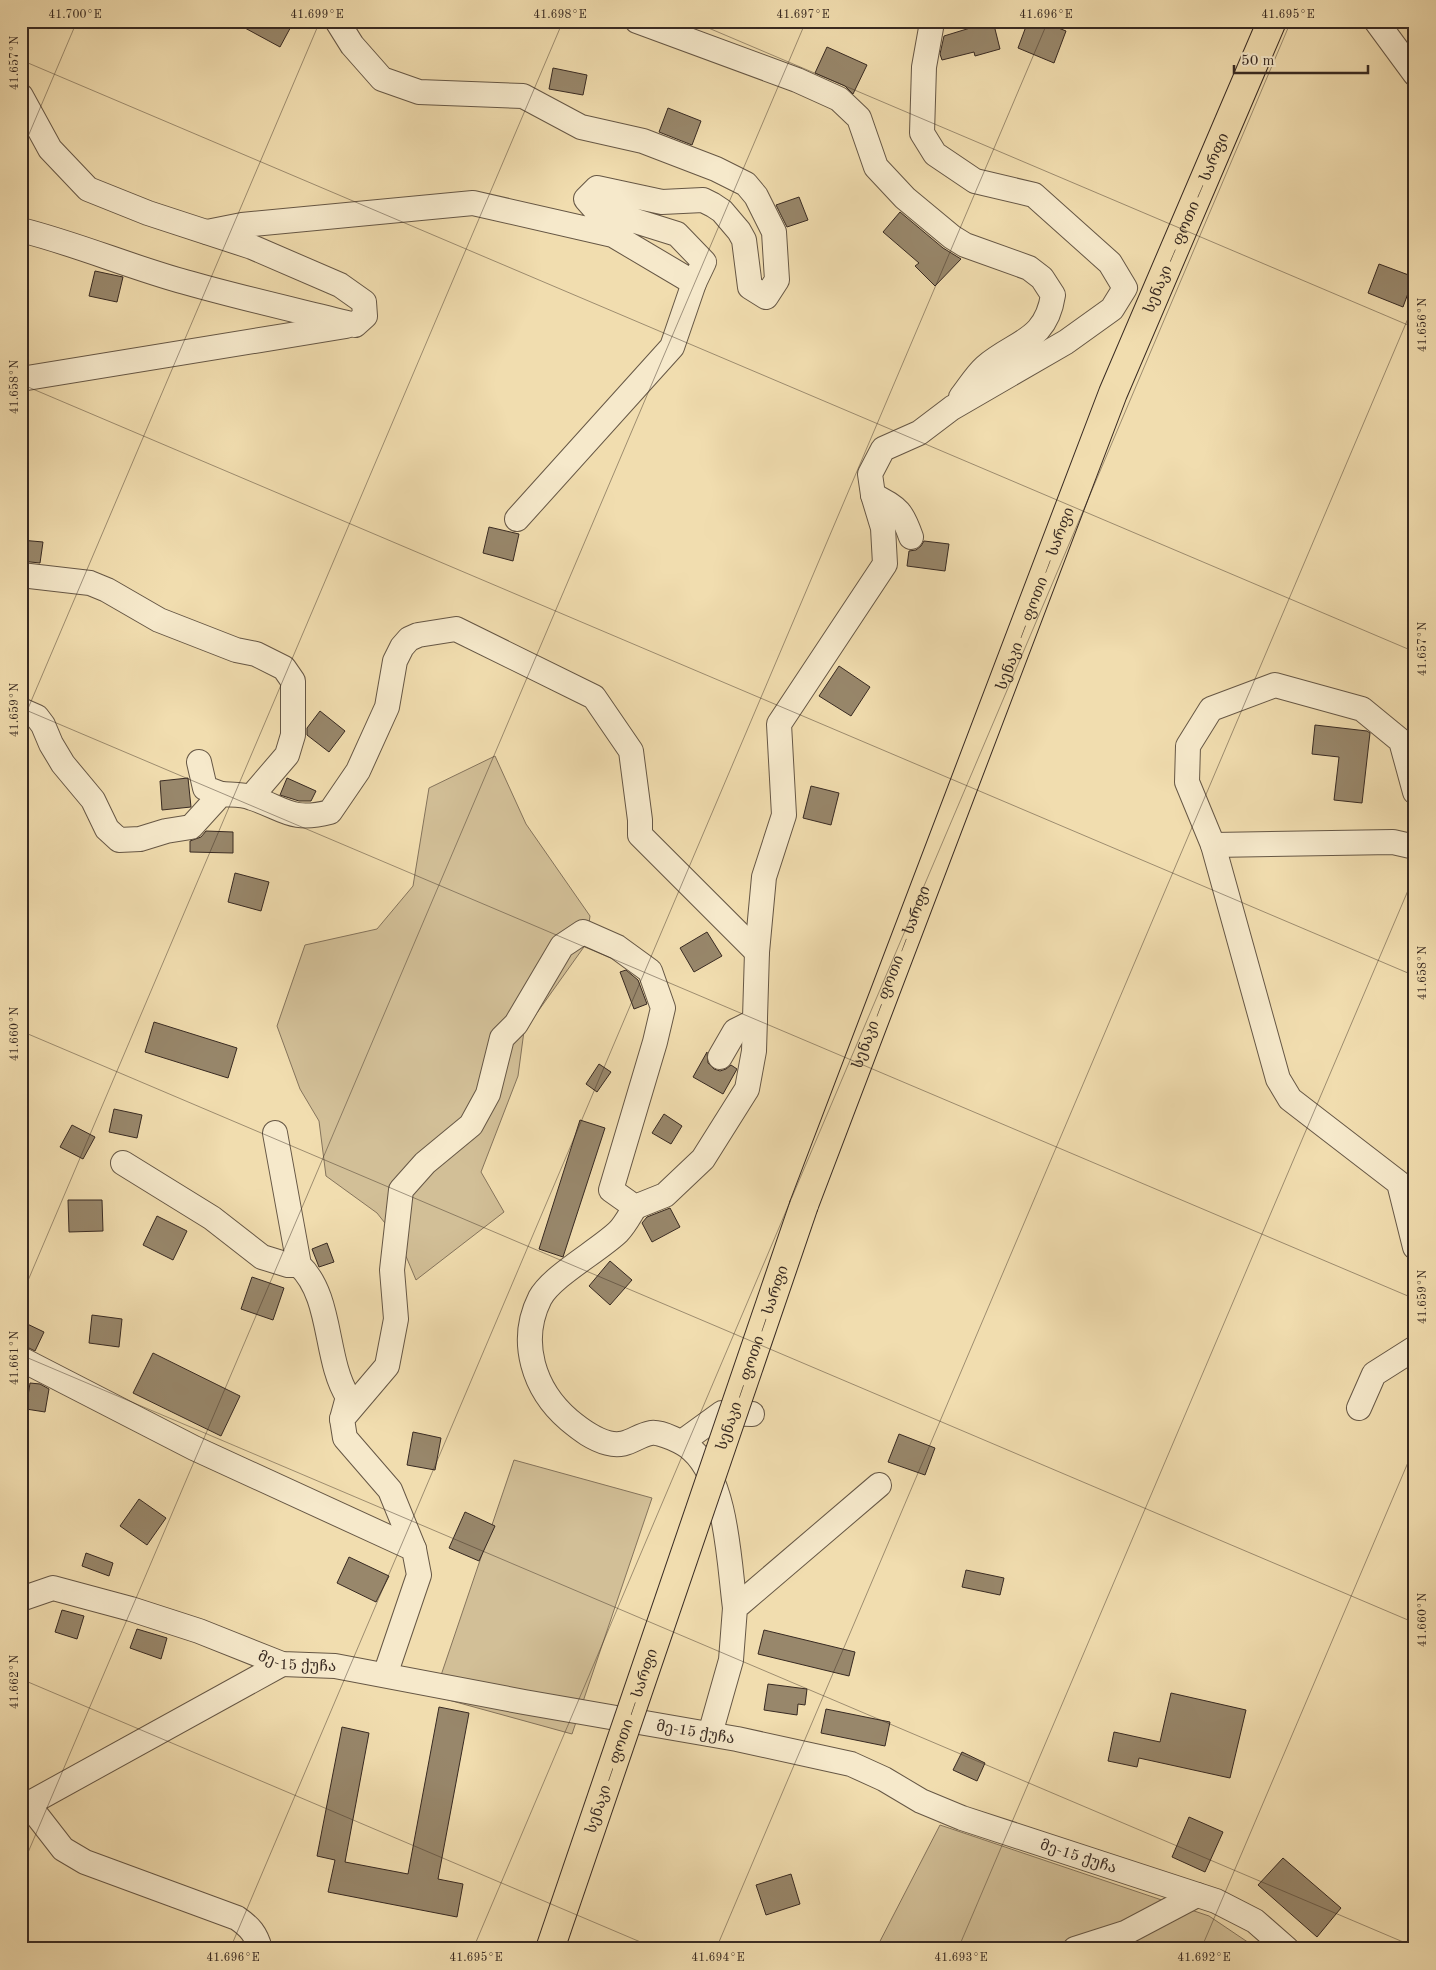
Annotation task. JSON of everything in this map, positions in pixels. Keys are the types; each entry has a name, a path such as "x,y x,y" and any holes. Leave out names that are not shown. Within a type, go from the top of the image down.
{"highway":[{"name":"სენაკი — ფოთი — სარფი","path":"550,1949 804,1204 1113,393 1272,21"}],"street":[{"path":"337,21 352,45 382,79 419,92 523,96 582,126 642,141 716,169 746,184 756,196 774,232 778,280 766,297 750,287 742,235 722,211 713,205 703,200 662,202 597,188 586,199 594,208 599,210 677,234 704,262 694,283 672,347 517,519"},
{"path":"637,21 797,80 839,99 859,118 876,167 905,198 952,237 965,245 1029,268 1042,278 1054,295 1051,312 1038,332 985,367 952,408"},
{"path":"710,1734 731,1660 735,1608 724,1515 710,1475 694,1451 682,1442 653,1432 623,1444 608,1443 584,1433 556,1408 543,1390 533,1366 532,1323 541,1297 550,1285 618,1231 635,1207 665,1195 703,1159 747,1089 754,1051 757,952 764,876 784,815 779,724 885,564 883,528 872,496 870,474 883,449 919,433 952,408 1066,342 1112,309 1125,288 1110,263 1034,195 975,181 935,154 922,133 924,67 931,28 929,21"},
{"path":"1376,21 1415,74"},
{"path":"21,96 50,150 88,189 148,213 252,247 340,285 364,302 365,316 355,324 21,378"},
{"path":"207,232 242,225 473,203 612,235 694,283"},
{"path":"21,230 50,237 184,282 355,324"},
{"path":"872,496 898,510 904,518 911,537"},
{"path":"21,575 90,583 107,590 159,620 236,650 256,654 284,668 293,681 293,735 287,755 250,797"},
{"path":"199,762 206,788 221,794 250,797 282,812 299,816 314,816 330,812 358,771 387,707 395,661 402,647 409,639 418,634 456,629 594,697 631,752 640,820 640,835 757,952"},
{"path":"1415,792 1401,741 1362,709 1275,685 1210,709 1188,746 1187,782 1213,845 1278,1079 1290,1100 1399,1183 1415,1247"},
{"path":"21,710 37,717 43,724 51,744 63,764 93,800 107,829 119,840 140,839 166,831 191,827 221,794"},
{"path":"1213,845 1393,842 1415,847"},
{"path":"342,1419 387,1366 396,1319 392,1270 400,1190 424,1163 471,1125 488,1094 502,1038 516,1024 562,946 583,932 616,948 650,971 663,1008 655,1042 611,1190 635,1207"},
{"path":"720,1058 735,1031 755,1021"},
{"path":"275,1133 299,1265 309,1274 322,1310 340,1385 348,1397 342,1419 345,1438 390,1490 414,1549 419,1575 385,1675"},
{"path":"124,1163 212,1218 262,1257 288,1266 299,1265"},
{"path":"1359,1408 1374,1374 1415,1348"},
{"path":"21,1359 194,1448 414,1549"},
{"path":"682,1442 722,1412 752,1414"},
{"path":"735,1608 879,1485"},
{"name":"მე-15 ქუჩა","path":"21,1579 131,1609 200,1631 282,1664 335,1666 710,1734 851,1764 884,1779 921,1801 962,1818 1216,1901 1255,1921 1287,1949"},
{"path":"21,1599 53,1588"},
{"path":"260,1949 257,1936 237,1918 85,1862 63,1849 25,1806 282,1664"},
{"path":"1074,1949 1125,1933 1197,1895"}],"shaded area":[{"path":"495,756 526,824 590,916 586,944 524,1031 518,1076 481,1172 504,1212 416,1280 400,1242 377,1213 326,1176 319,1121 300,1089 277,1026 305,945 377,929 413,886 429,788"},
{"path":"514,1460 652,1498 572,1734 434,1696"},
{"path":"940,1825 1209,1916 1258,1949 876,1949"}],"building":[{"path":"232,21 294,21 280,47"},
{"path":"993,21 1000,49 975,56 974,52 942,60 940,54 944,36"},
{"path":"1028,21 1041,21 1066,31 1054,63 1018,48"},
{"path":"827,47 867,65 853,94 845,86 815,73"},
{"path":"553,68 587,75 583,95 549,89"},
{"path":"668,108 701,121 692,145 659,132"},
{"path":"799,197 808,220 787,227 776,205"},
{"path":"900,212 943,248 961,259 935,286 915,266 919,263 883,232"},
{"path":"1379,264 1414,277 1403,307 1368,293"},
{"path":"95,271 123,277 117,302 89,296"},
{"path":"489,527 519,534 513,561 483,553"},
{"path":"21,540 43,542 40,563 21,561"},
{"path":"924,541 949,544 945,571 907,566 909,551 916,550"},
{"path":"839,666 870,687 851,716 819,696"},
{"path":"320,711 345,731 329,752 307,735 307,728"},
{"path":"1315,725 1367,731 1370,733 1362,803 1334,800 1339,757 1312,754"},
{"path":"188,778 191,807 162,810 160,781"},
{"path":"287,778 316,791 311,801 299,801 280,795"},
{"path":"811,786 839,793 831,825 803,818"},
{"path":"206,831 233,832 233,853 190,852 190,841 201,837"},
{"path":"235,873 269,882 261,911 228,902"},
{"path":"707,932 722,956 694,972 680,948"},
{"path":"626,970 638,980 647,1004 634,1009 620,972"},
{"path":"154,1022 237,1048 228,1078 145,1052"},
{"path":"707,1052 708,1063 714,1069 720,1071 731,1065 737,1069 723,1094 693,1077"},
{"path":"599,1064 611,1072 597,1092 586,1084"},
{"path":"114,1109 142,1115 137,1138 109,1132"},
{"path":"664,1114 682,1126 671,1144 652,1133"},
{"path":"580,1120 605,1128 563,1257 539,1249"},
{"path":"72,1125 95,1137 83,1159 60,1147"},
{"path":"68,1200 102,1200 103,1231 69,1232"},
{"path":"670,1208 680,1227 652,1242 642,1223 647,1217"},
{"path":"157,1216 187,1231 173,1260 143,1245"},
{"path":"327,1243 334,1262 319,1267 312,1249"},
{"path":"610,1261 632,1280 610,1305 589,1286"},
{"path":"252,1277 284,1288 273,1320 241,1309"},
{"path":"92,1315 122,1319 119,1347 89,1343"},
{"path":"21,1321 44,1332 35,1351 21,1344"},
{"path":"153,1353 240,1396 221,1436 133,1393"},
{"path":"30,1383 40,1384 49,1389 45,1412 26,1409"},
{"path":"413,1432 441,1438 435,1470 407,1465"},
{"path":"899,1434 935,1448 925,1475 888,1462"},
{"path":"139,1499 166,1518 147,1545 120,1526"},
{"path":"465,1512 495,1526 479,1561 449,1548"},
{"path":"86,1553 113,1563 109,1576 82,1566"},
{"path":"349,1557 389,1576 376,1602 337,1583"},
{"path":"966,1570 1004,1578 1000,1595 962,1587"},
{"path":"62,1610 84,1616 77,1639 55,1632"},
{"path":"137,1629 167,1638 161,1659 130,1648"},
{"path":"764,1630 855,1652 849,1676 758,1654"},
{"path":"768,1684 807,1689 805,1705 798,1704 797,1715 764,1710"},
{"path":"1171,1693 1246,1710 1230,1778 1139,1758 1137,1767 1108,1761 1114,1732 1160,1742"},
{"path":"439,1707 469,1713 438,1879 463,1884 457,1917 328,1892 335,1860 317,1856 342,1727 369,1733 345,1862 408,1874"},
{"path":"826,1709 890,1722 885,1746 821,1733"},
{"path":"962,1752 985,1763 977,1781 953,1770"},
{"path":"1189,1817 1223,1832 1205,1872 1172,1857"},
{"path":"1283,1858 1341,1908 1317,1937 1258,1885"},
{"path":"791,1874 800,1904 766,1915 756,1885"}]}
